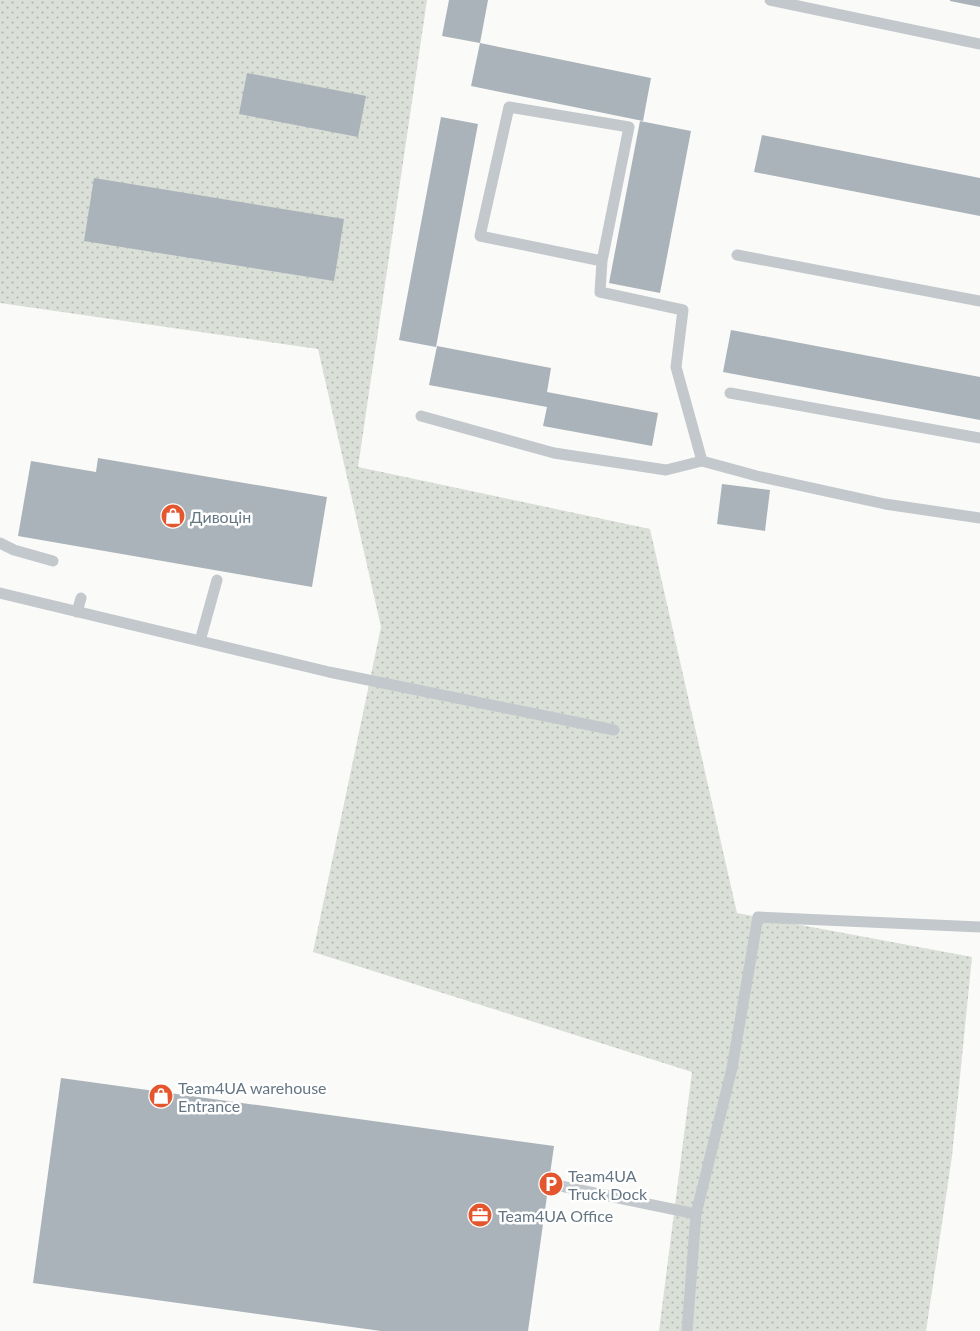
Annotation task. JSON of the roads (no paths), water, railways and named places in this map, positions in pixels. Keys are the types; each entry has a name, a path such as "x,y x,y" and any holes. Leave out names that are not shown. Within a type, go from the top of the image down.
{"lane":[{"path":"770,0 980,44"},
{"path":"602,261 480,236 509,107 629,127 602,261 600,292 683,310 676,367 702,461"},
{"path":"737,255 980,301"},
{"path":"730,394 980,438"},
{"path":"421,416 554,454 666,470 702,461 757,476 885,504 980,518"},
{"path":"0,543 14,550 53,562"},
{"path":"200,641 217,580"},
{"path":"0,593 329,672 614,730"},
{"path":"78,612 81,598"},
{"path":"687,1331 696,1214 732,1068 758,917 980,926"},
{"path":"551,1184 696,1214"}],"place":[{"name":"Дивоцін","path":"173,516"},
{"name":"Team4UA warehouse Entrance","path":"161,1096"},
{"name":"Team4UA Truck Dock","path":"551,1184"},
{"name":"Team4UA Office","path":"480,1215"}]}
